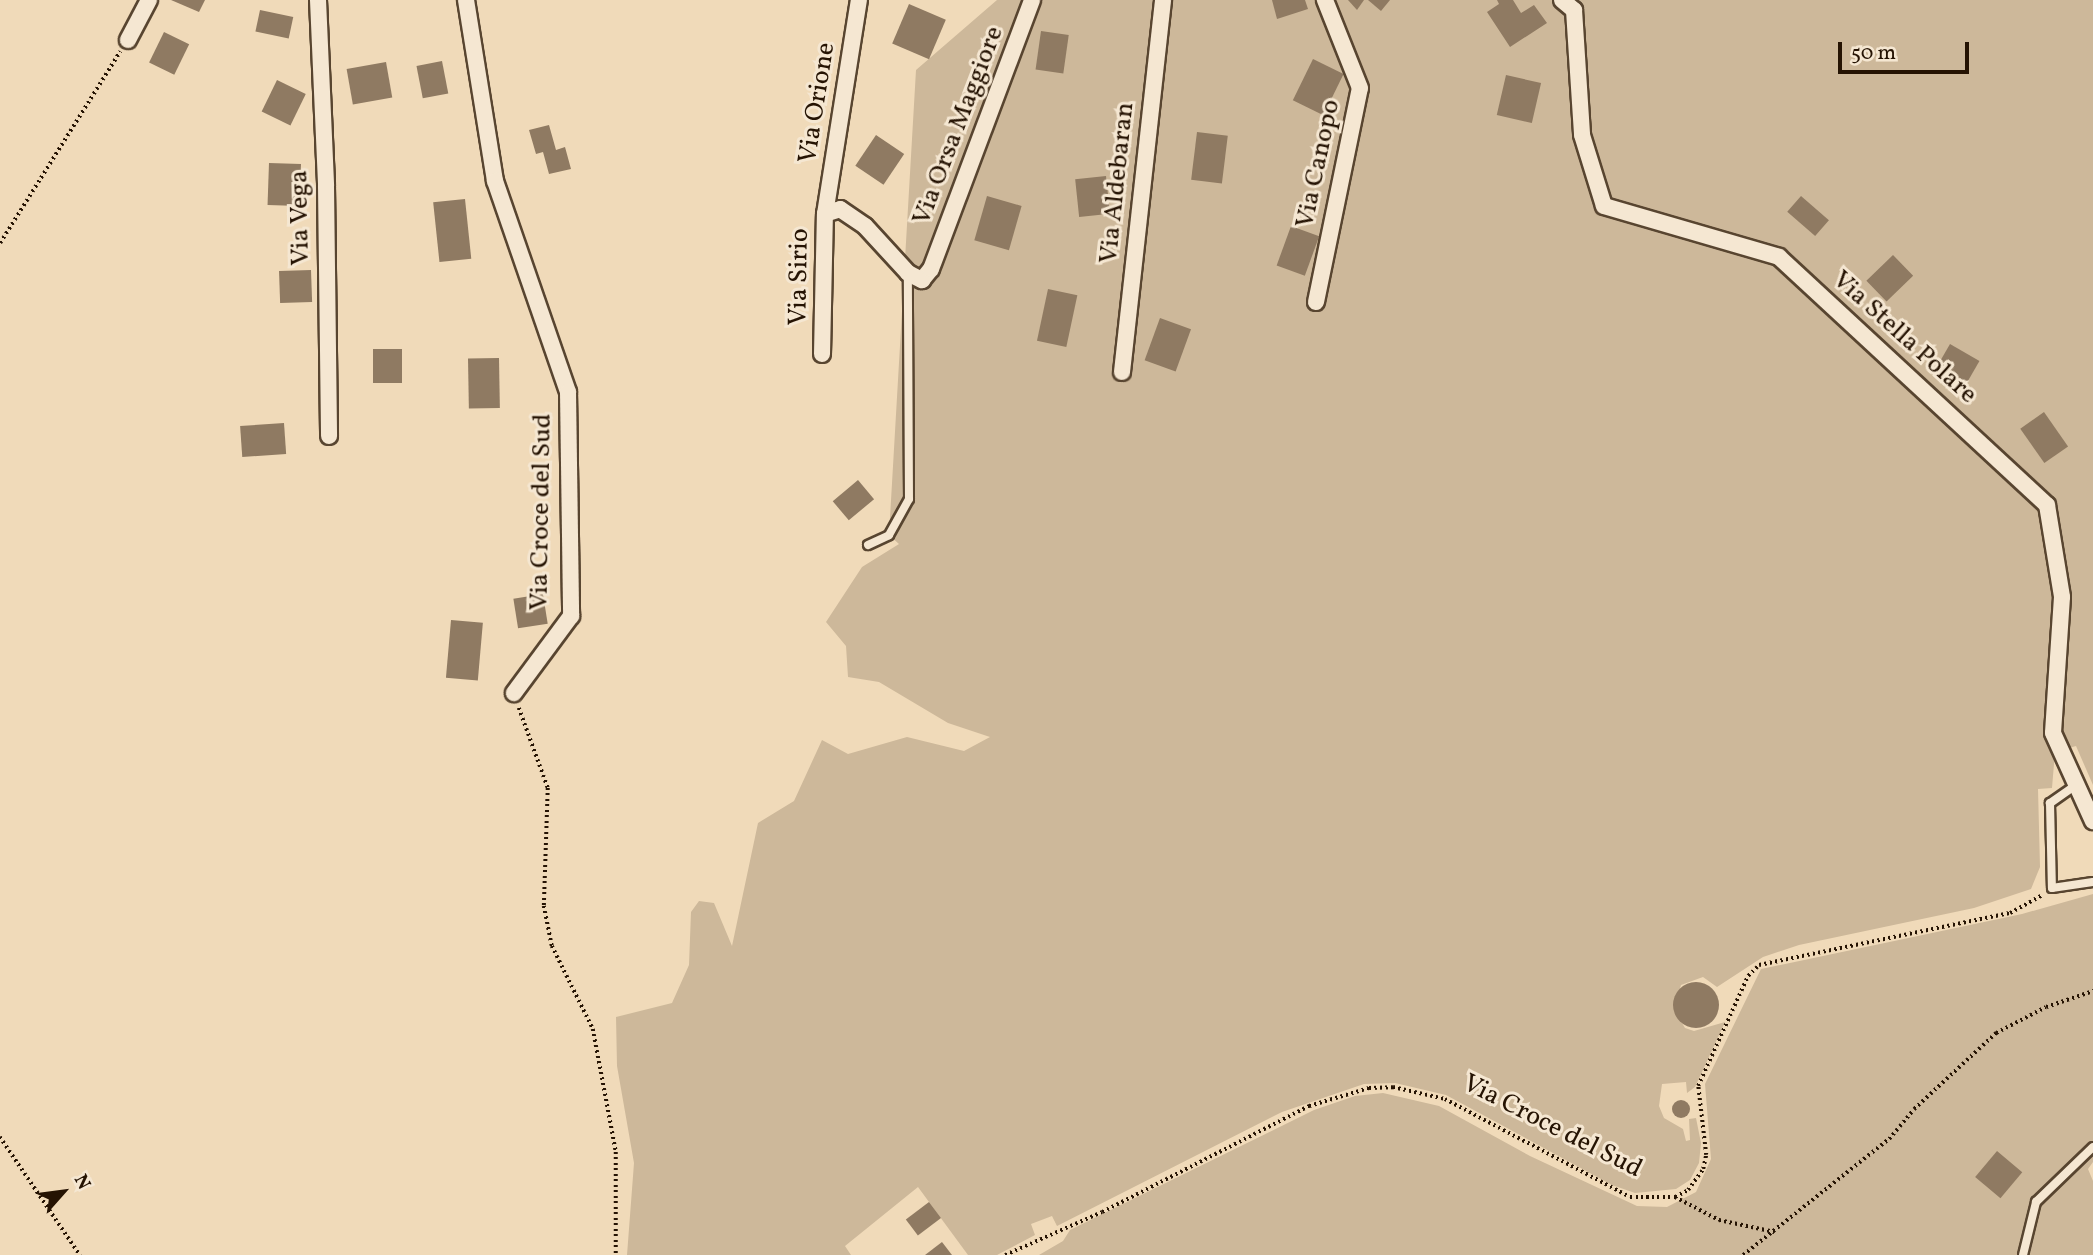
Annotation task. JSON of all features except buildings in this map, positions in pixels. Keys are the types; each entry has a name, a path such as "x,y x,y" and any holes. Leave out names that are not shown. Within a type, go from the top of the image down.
{"street":[{"path":"128,40 149,0"},
{"name":"Via Vega","path":"318,0 326,186 329,436"},
{"name":"Via Croce del Sud","path":"466,0 495,181 568,392 571,616 514,693"},
{"name":"Via Orione","path":"825,214 859,0"},
{"name":"Via Orsa Maggiore","path":"908,273 922,280 931,269 1032,0"},
{"name":"Via Aldebaran","path":"1122,372 1163,0"},
{"name":"Via Canopo","path":"1316,302 1360,88 1325,0"},
{"name":"Via Stella Polare","path":"1562,0 1574,10 1581,135 1604,206 1779,257 2047,505 2062,597 2053,733 2093,821"},
{"name":"Via Sirio","path":"822,354 825,214 840,209 865,226 908,273"}],"lane":[{"path":"868,544 889,535 909,499 908,273"},
{"path":"2076,785 2050,803 2052,888 2093,882"},
{"path":"2023,1255 2036,1202 2093,1147"}],"path":[{"path":"0,243 128,40"},
{"path":"514,693 548,788 544,906 552,946 593,1029 616,1152 616,1255"},
{"path":"1675,1197 1688,1190 1703,1168 1706,1155 1698,1086 1743,987 1759,965 2010,912 2052,888"},
{"path":"1743,1255 1889,1139 1914,1109 1996,1033 2046,1007 2093,991"},
{"name":"Via Croce del Sud","path":"1005,1255 1309,1106 1369,1088 1393,1087 1445,1099 1630,1197 1675,1197"},
{"path":"0,1137 80,1255"},
{"path":"1675,1197 1719,1220 1775,1232"},
{"path":"1022,1247 1026,1255"}],"shaded area":[{"path":"997,0 2093,0 2093,785 2076,746 2055,752 2052,788 2038,789 2040,867 2031,889 1974,908 1799,945 1763,957 1717,987 1703,977 1681,985 1674,1010 1685,1028 1694,1031 1725,1022 1695,1087 1687,1093 1686,1082 1662,1084 1659,1106 1664,1118 1683,1129 1686,1141 1690,1140 1689,1119 1696,1118 1701,1143 1699,1163 1690,1180 1676,1189 1635,1193 1612,1185 1446,1095 1395,1083 1364,1084 1282,1112 1057,1226 1052,1216 1031,1224 1035,1235 997,1255 968,1255 918,1187 845,1246 851,1255 627,1255 634,1163 617,1066 616,1017 672,1003 689,965 691,912 699,901 714,903 732,946 758,823 794,801 822,740 848,754 907,737 964,751 990,737 948,723 879,682 848,677 846,646 826,622 862,567 899,544 889,535 916,70"},
{"path":"2093,894 2093,1162 2088,1169 2093,1181 2093,1255 1039,1255 1063,1241 1070,1230 1314,1110 1355,1096 1383,1093 1439,1106 1530,1156 1637,1206 1667,1207 1696,1192 1711,1159 1705,1084 1761,969 2022,914"}]}
